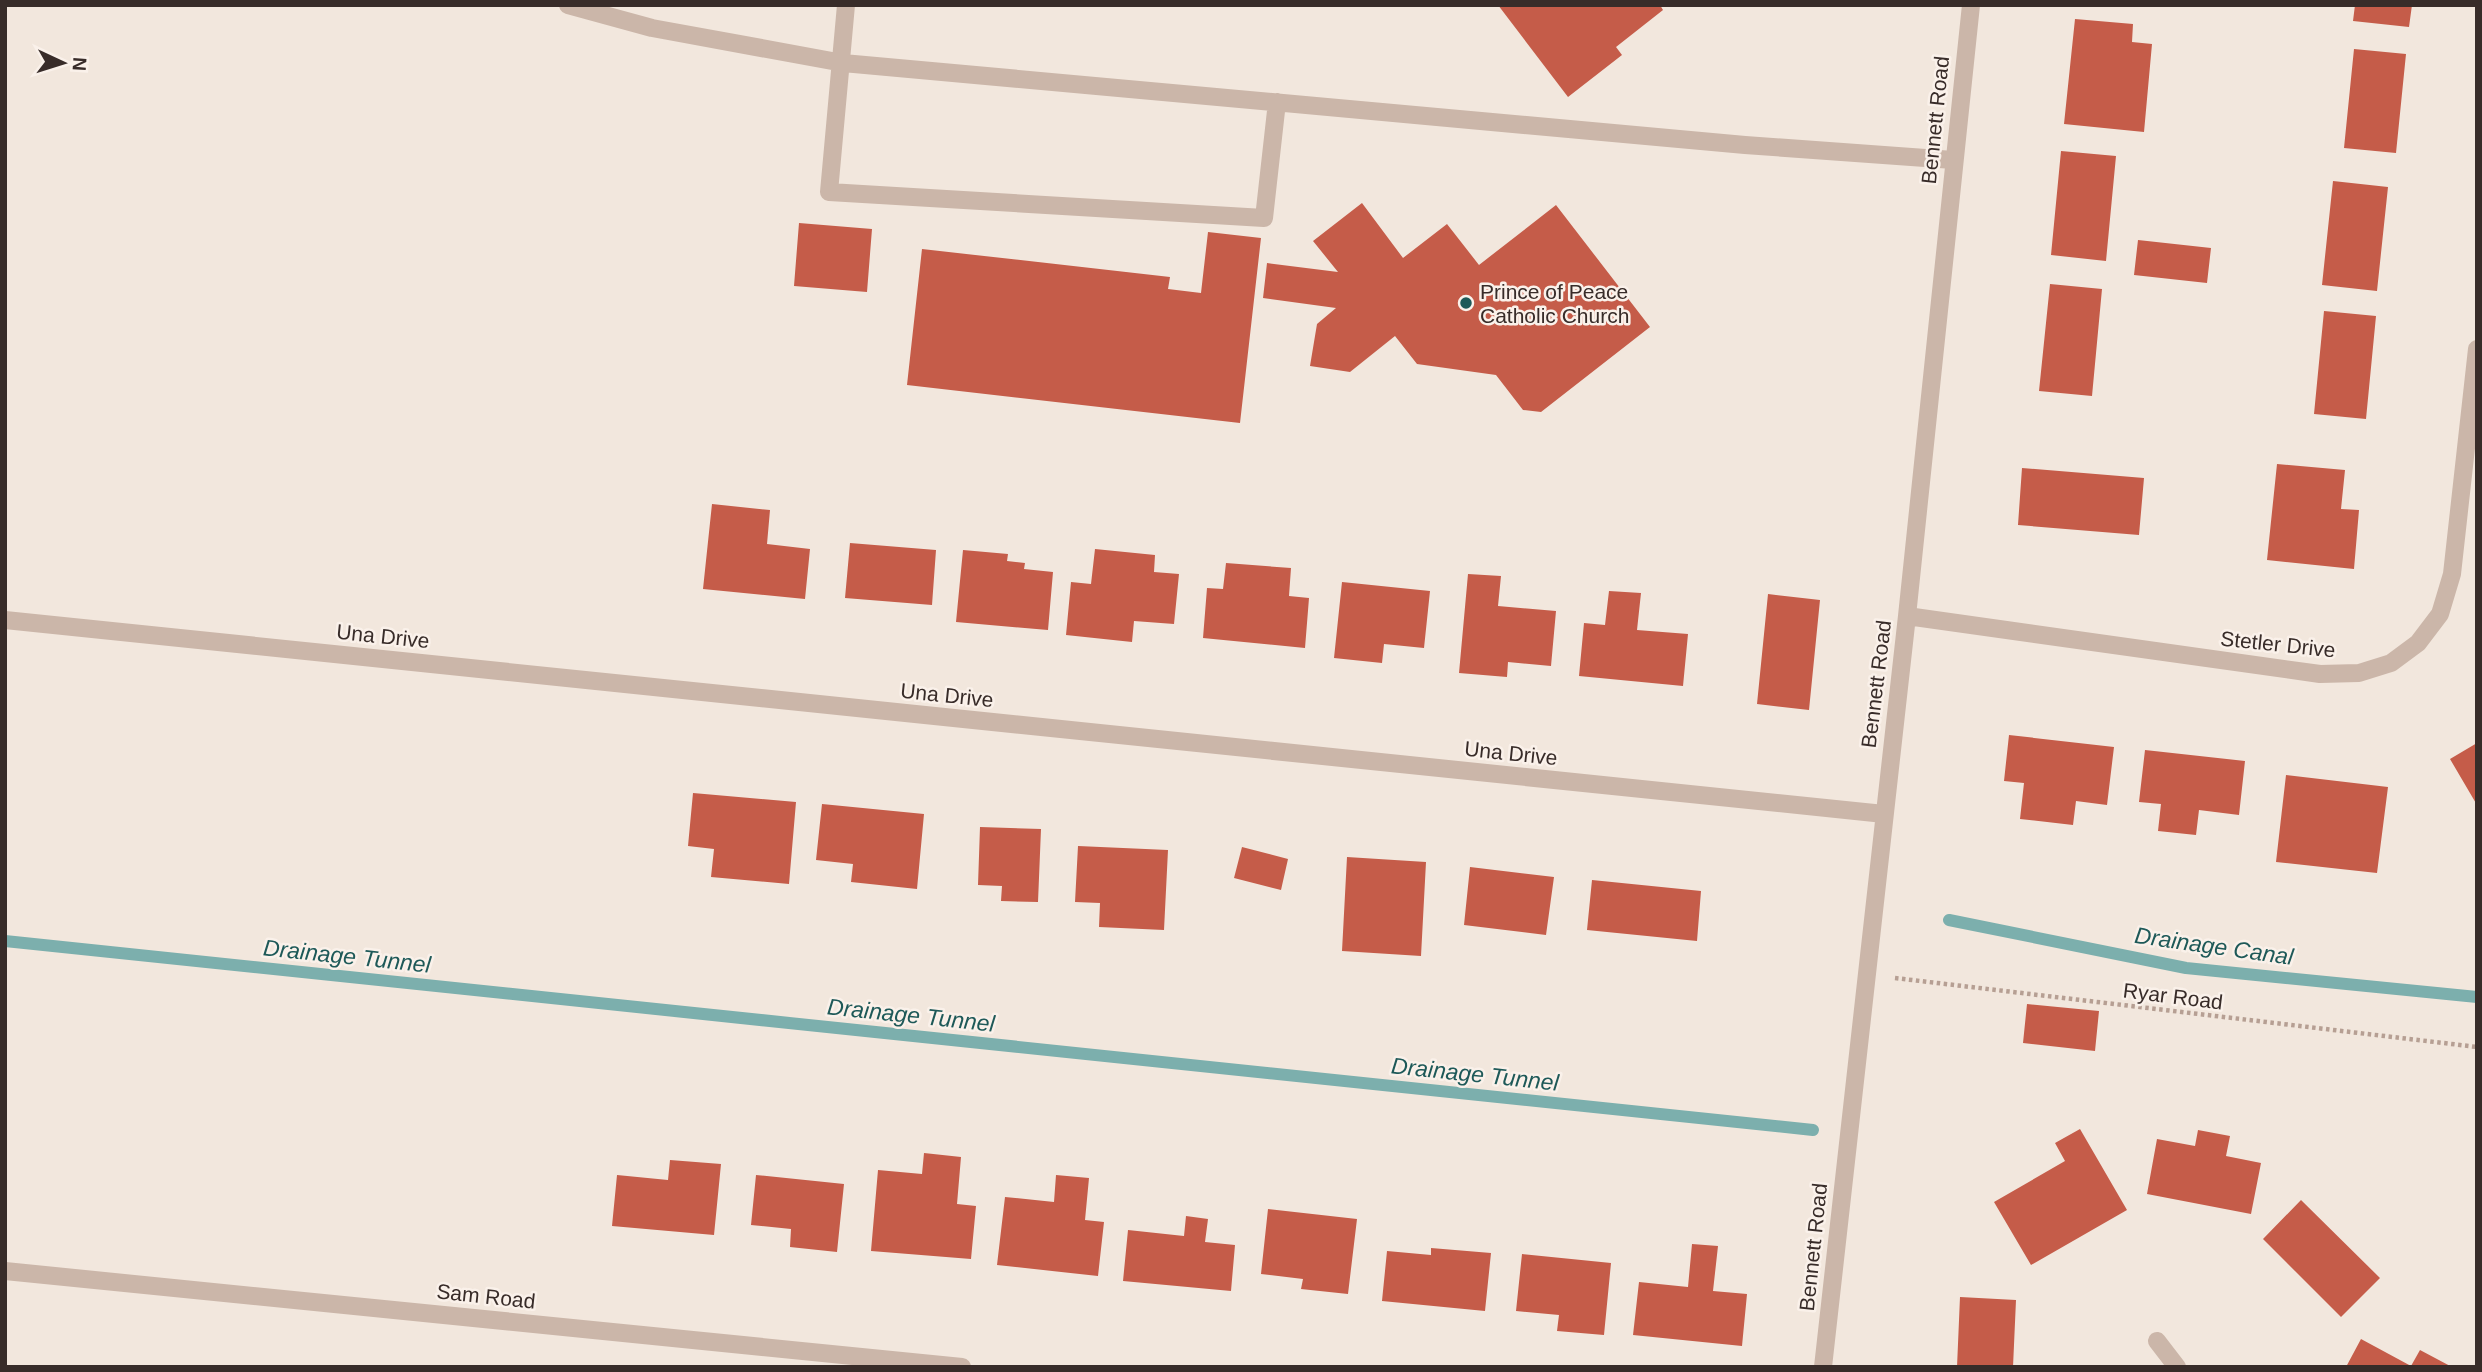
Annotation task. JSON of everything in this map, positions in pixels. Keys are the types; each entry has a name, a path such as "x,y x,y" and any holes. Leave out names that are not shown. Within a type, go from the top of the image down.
{"street":[{"path":"568,5 652,28 843,63 1745,145 1953,160"},
{"path":"846,5 843,63 829,192 1264,218 1277,102"},
{"name":"Bennett Road","path":"1823,1367 1907,616 1971,5"},
{"name":"Stetler Drive","path":"1907,616 2320,674 2359,673 2391,663 2418,643 2440,614 2452,574 2477,349"},
{"name":"Una Drive","path":"5,620 1884,814"},
{"name":"Sam Road","path":"5,1270 962,1367"},
{"path":"2157,1341 2177,1367"}],"path":[{"name":"Ryar Road","path":"1866,975 2477,1048"}],"building":[{"path":"1498,5 1660,5 1663,10 1616,47 1622,55 1568,97"},
{"path":"2355,5 2412,5 2409,27 2353,21"},
{"path":"2075,19 2133,24 2132,42 2152,44 2144,132 2064,124"},
{"path":"2354,49 2406,54 2396,153 2344,148"},
{"path":"2061,151 2116,156 2106,261 2051,255"},
{"path":"2333,181 2388,187 2377,291 2322,285"},
{"name":"Prince of Peace Catholic Church","path":"1362,203 1403,258 1447,224 1479,265 1556,205 1650,327 1541,412 1523,410 1496,375 1417,364 1395,336 1350,372 1310,366 1317,324 1336,308 1263,298 1267,263 1338,272 1313,241"},
{"path":"799,223 872,229 867,292 794,286"},
{"path":"1208,232 1261,238 1240,423 907,385 922,249 1170,277 1168,289 1201,293"},
{"path":"2138,240 2211,248 2207,283 2134,275"},
{"path":"2050,284 2102,289 2092,396 2039,391"},
{"path":"2324,311 2376,316 2366,419 2314,414"},
{"path":"2277,464 2345,470 2341,509 2359,510 2354,569 2267,560"},
{"path":"2022,468 2144,478 2139,535 2018,525"},
{"path":"712,504 770,510 767,544 810,549 805,599 703,589"},
{"path":"850,543 936,550 932,605 845,598"},
{"path":"1095,549 1155,555 1154,572 1179,574 1174,624 1134,621 1132,642 1066,635 1071,582 1091,584"},
{"path":"963,550 1008,554 1007,561 1025,563 1024,569 1053,572 1048,630 956,622"},
{"path":"1226,563 1291,568 1289,596 1309,598 1305,648 1203,638 1207,588 1223,589"},
{"path":"1468,574 1501,576 1498,606 1556,611 1551,666 1508,662 1507,677 1459,673"},
{"path":"1342,582 1430,591 1424,648 1384,644 1382,663 1334,658"},
{"path":"1609,591 1641,593 1637,630 1688,634 1683,686 1579,676 1584,623 1605,625"},
{"path":"1768,594 1820,600 1809,710 1757,704"},
{"path":"2009,735 2114,747 2107,805 2076,801 2073,825 2020,819 2024,783 2004,781"},
{"path":"2477,743 2477,805 2450,759"},
{"path":"2145,750 2245,761 2239,815 2199,810 2196,835 2158,831 2161,804 2139,802"},
{"path":"2286,775 2388,787 2377,873 2276,862"},
{"path":"693,793 796,802 789,884 711,877 714,849 688,846"},
{"path":"822,804 924,814 917,889 851,882 853,864 816,860"},
{"path":"980,827 1041,829 1038,902 1001,901 1002,886 978,885"},
{"path":"1078,846 1168,850 1164,930 1099,927 1100,903 1075,902"},
{"path":"1242,847 1288,859 1281,890 1234,878"},
{"path":"1347,857 1426,862 1421,956 1342,951"},
{"path":"1470,867 1554,877 1546,935 1464,925"},
{"path":"1592,880 1701,891 1697,941 1587,930"},
{"path":"2027,1004 2099,1011 2095,1051 2023,1043"},
{"path":"2080,1129 2127,1210 2031,1265 1994,1202 2065,1161 2055,1143"},
{"path":"2198,1130 2230,1136 2226,1156 2261,1163 2251,1214 2147,1194 2157,1139 2195,1146"},
{"path":"924,1153 961,1157 957,1204 976,1206 971,1259 871,1251 878,1170 922,1174"},
{"path":"670,1160 721,1164 714,1235 612,1226 617,1175 668,1180"},
{"path":"756,1175 844,1184 837,1252 790,1247 791,1229 751,1225"},
{"path":"1056,1175 1089,1178 1085,1220 1104,1222 1098,1276 997,1265 1005,1197 1054,1202"},
{"path":"2301,1200 2380,1278 2341,1317 2263,1239"},
{"path":"1268,1209 1357,1219 1348,1294 1301,1289 1303,1279 1261,1274"},
{"path":"1186,1216 1208,1219 1205,1242 1235,1245 1231,1291 1123,1281 1128,1230 1184,1236"},
{"path":"1692,1244 1718,1246 1713,1291 1747,1294 1742,1346 1633,1335 1639,1282 1688,1287"},
{"path":"1431,1248 1491,1253 1485,1311 1382,1301 1387,1251 1431,1255"},
{"path":"1522,1254 1611,1263 1604,1335 1557,1331 1559,1315 1516,1311"},
{"path":"1960,1297 2016,1300 2013,1367 1957,1367"},
{"path":"2361,1339 2411,1366 2420,1350 2452,1367 2346,1367"}],"waterway":[{"name":"Drainage Canal","path":"1949,920 2186,968 2477,997"},
{"name":"Drainage Tunnel","path":"5,941 1813,1130"}],"place":[{"name":"Prince of Peace Catholic Church","path":"1466,303"}]}
